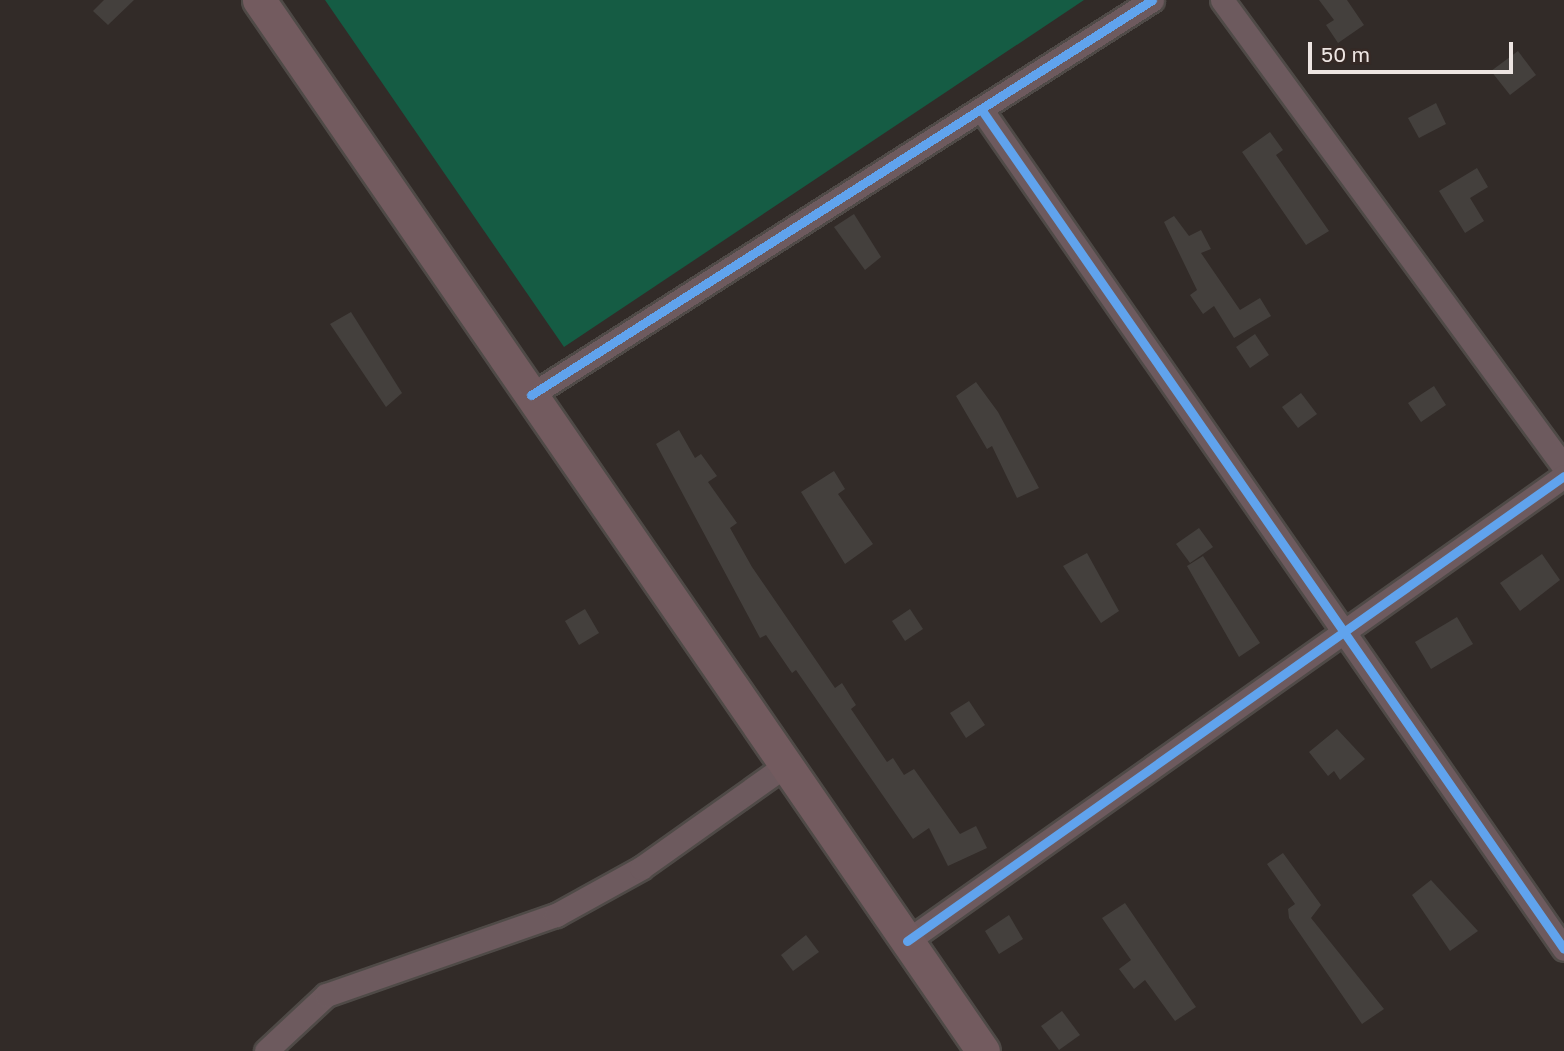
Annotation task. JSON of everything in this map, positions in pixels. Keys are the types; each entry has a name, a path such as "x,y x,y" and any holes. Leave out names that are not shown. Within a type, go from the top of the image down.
{"main road":[{"path":"260,0 983,1051"}],"street":[{"path":"531,395 1152,0"},
{"path":"1222,0 1564,467"},
{"path":"981,109 1341,634 1564,949"},
{"path":"907,941 1564,476"},
{"path":"266,1051 326,995 556,915 641,868 786,765"}],"green space":[{"path":"325,0 1084,0 564,347"}],"building":[{"path":"104,0 134,0 108,25 93,11"},
{"path":"1319,0 1347,0 1364,25 1338,43 1326,25 1334,20"},
{"path":"1518,51 1536,75 1510,95 1491,71"},
{"path":"1436,103 1446,124 1419,138 1408,118"},
{"path":"1270,132 1283,150 1276,155 1329,231 1306,245 1242,152"},
{"path":"1477,168 1488,187 1470,198 1484,221 1465,233 1439,191"},
{"path":"854,214 881,257 865,270 834,227"},
{"path":"1174,216 1189,236 1201,230 1211,249 1201,253 1240,310 1260,298 1271,316 1234,338 1214,306 1203,314 1190,295 1197,290 1164,222"},
{"path":"351,312 402,393 386,407 330,324"},
{"path":"1255,334 1269,355 1250,368 1236,347"},
{"path":"976,382 998,412 1039,488 1017,498 992,446 987,449 956,396"},
{"path":"1434,386 1446,405 1421,422 1408,403"},
{"path":"1301,393 1317,414 1298,428 1282,407"},
{"path":"679,430 695,458 701,454 717,476 708,482 737,523 730,528 752,567 835,688 842,683 856,705 851,709 887,762 893,758 904,775 914,769 960,834 976,826 987,848 948,866 929,828 913,839 796,670 792,673 766,635 760,638 656,444"},
{"path":"834,471 845,489 838,494 873,544 845,564 801,492"},
{"path":"1199,528 1213,547 1190,563 1176,544"},
{"path":"1087,553 1119,611 1101,623 1063,566"},
{"path":"1542,554 1560,580 1520,611 1500,583"},
{"path":"1203,556 1260,643 1239,657 1187,566"},
{"path":"585,609 599,633 579,645 565,621"},
{"path":"910,609 923,629 905,641 892,621"},
{"path":"1457,617 1473,644 1431,669 1415,642"},
{"path":"969,701 985,725 966,738 950,713"},
{"path":"1337,729 1365,759 1340,780 1334,771 1328,776 1309,752"},
{"path":"1283,853 1321,905 1311,918 1384,1009 1362,1024 1289,918 1288,909 1295,904 1267,864"},
{"path":"1431,880 1478,931 1450,951 1412,895"},
{"path":"1125,903 1196,1007 1175,1021 1145,980 1134,989 1119,969 1131,960 1102,918"},
{"path":"1009,915 1023,939 999,954 985,931"},
{"path":"806,935 819,952 793,971 781,955"},
{"path":"1062,1011 1080,1035 1059,1050 1041,1026"}],"cycle path":[{"path":"531,395 1152,0"},
{"path":"981,109 1564,949"},
{"path":"907,941 1564,476"}]}
